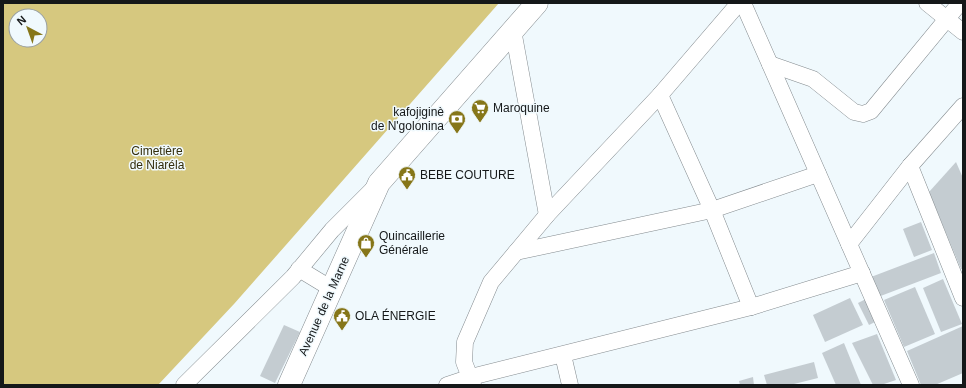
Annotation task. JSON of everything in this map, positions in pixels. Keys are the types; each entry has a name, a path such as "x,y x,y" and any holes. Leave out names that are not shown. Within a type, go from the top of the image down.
{"street":[{"name":"Avenue de la Marne","path":"289,385 379,182 537,3"},
{"path":"472,381 464,362 465,342 491,282 548,215 660,95 739,3"},
{"path":"743,3 911,385"},
{"path":"927,3 963,32"},
{"path":"770,64 812,79 854,112 863,114 870,111 960,3"},
{"path":"513,30 548,215"},
{"path":"660,95 712,210 751,307"},
{"path":"849,244 910,166 963,106"},
{"path":"910,166 963,298"},
{"path":"516,252 712,210 818,174"},
{"path":"184,385 299,269 332,230 379,182"},
{"path":"299,269 332,289"},
{"path":"447,385 472,381 563,355 751,307 862,273"},
{"path":"563,355 570,385"}],"green space":[{"name":"Cimetière de Niaréla","path":"3,3 499,3 234,304 158,385 3,385"}],"building":[{"path":"956,162 963,178 963,269 961,269 929,192"},
{"path":"921,222 932,250 914,257 903,229"},
{"path":"934,253 941,273 878,297 871,277"},
{"path":"943,279 962,324 941,332 923,288"},
{"path":"915,287 935,334 904,347 884,300"},
{"path":"850,298 863,325 825,342 813,315"},
{"path":"866,299 877,321 869,325 858,303"},
{"path":"284,325 300,332 275,383 260,376"},
{"path":"963,326 963,373 935,385 921,385 907,351"},
{"path":"877,334 896,380 881,385 873,385 852,343"},
{"path":"844,343 861,385 836,385 822,353"},
{"path":"814,362 818,378 790,385 767,385 764,375"},
{"path":"753,377 754,385 740,385 739,381"}],"place":[{"name":"Maroquine","path":"480,123"},
{"name":"kafojiginè de N'golonina","path":"457,134"},
{"name":"BEBE COUTURE","path":"407,190"},
{"name":"Quincaillerie Générale","path":"366,258"},
{"name":"OLA ÉNERGIE","path":"342,331"}]}
